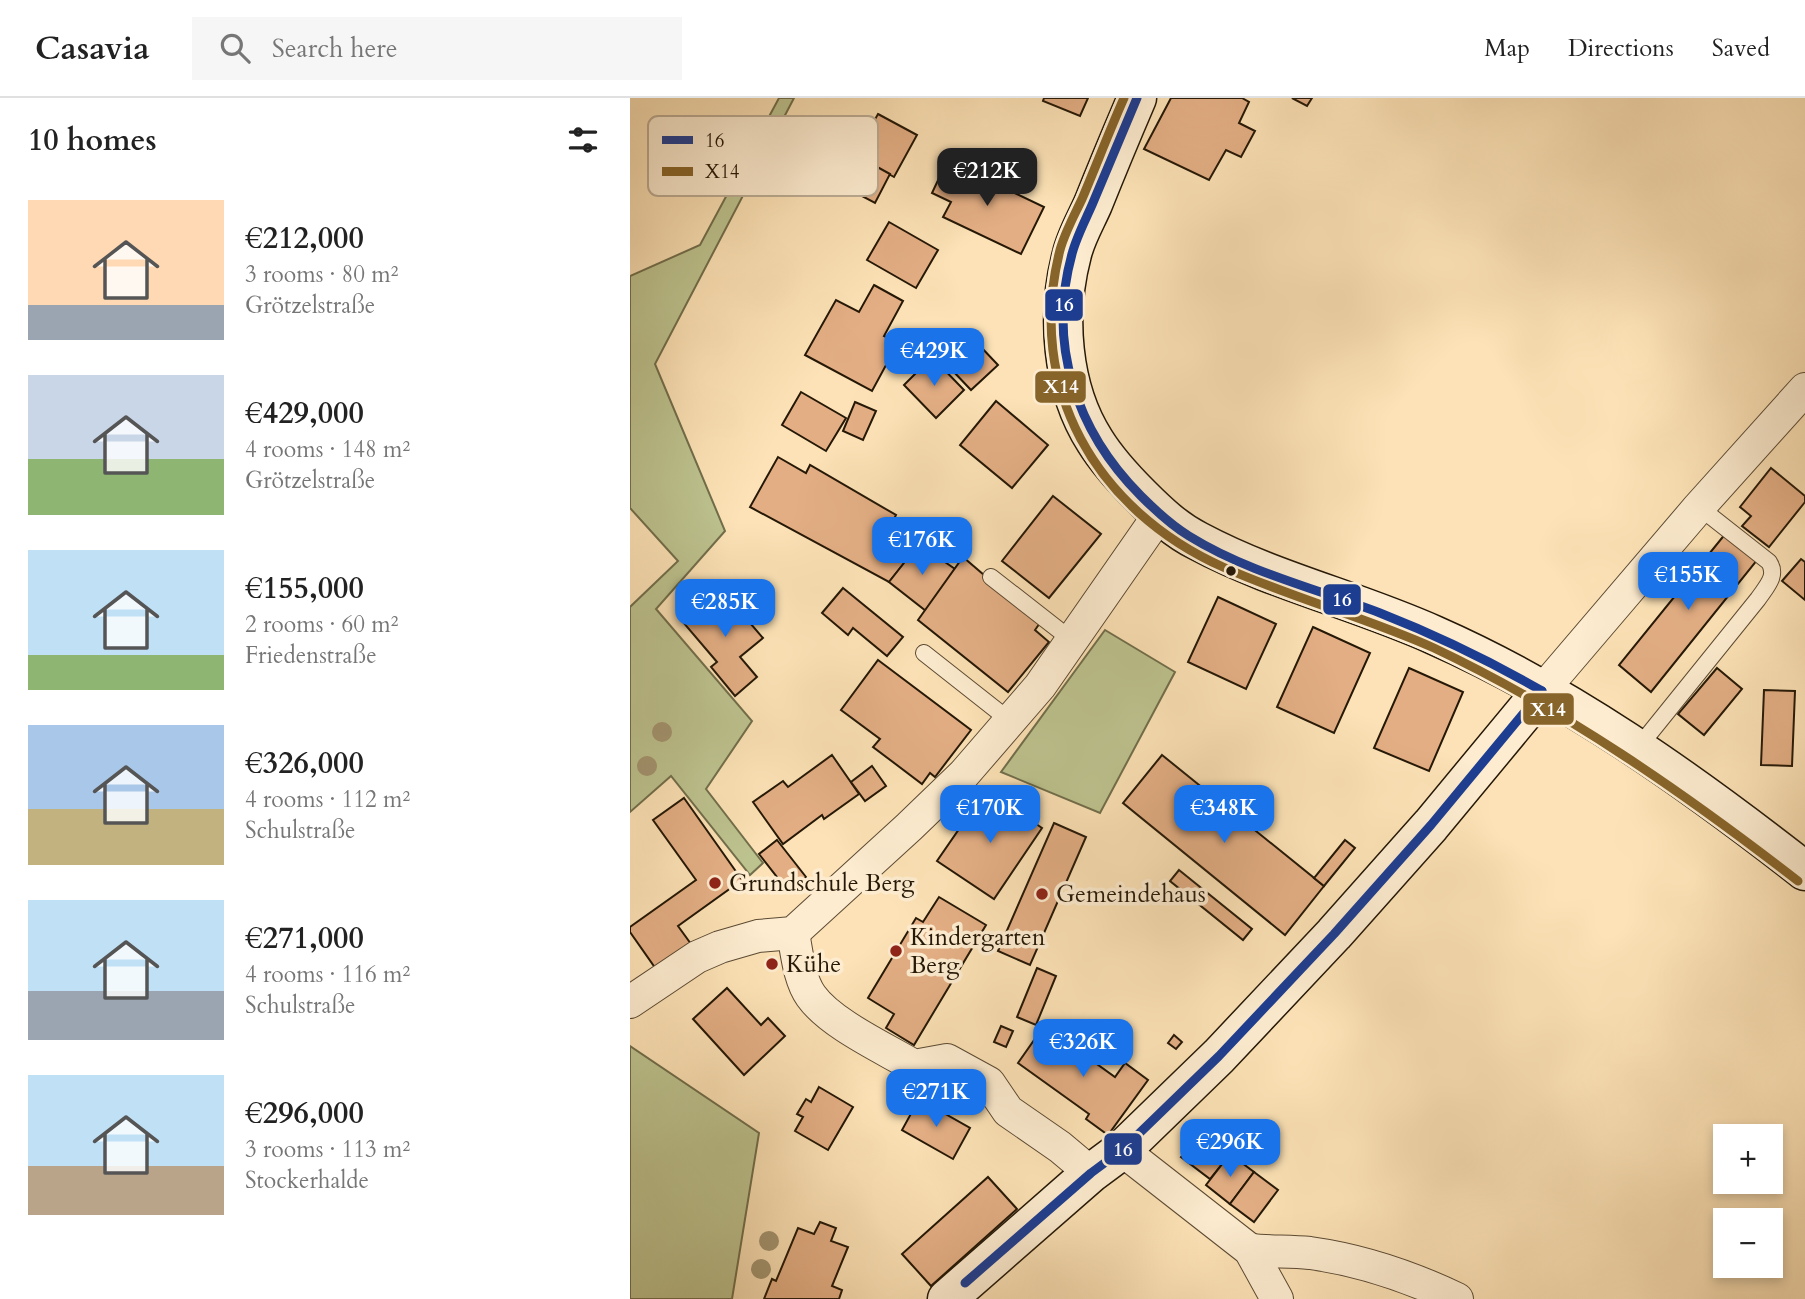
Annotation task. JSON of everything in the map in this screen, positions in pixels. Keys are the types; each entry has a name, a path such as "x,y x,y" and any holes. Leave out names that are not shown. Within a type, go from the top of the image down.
{"street":[{"path":"1137,98 1072,253 1063,320 1067,365 1076,402 1093,439 1118,473 1159,514 1195,540 1225,555 1432,634 1497,664 1637,749 1714,802 1805,871"},
{"path":"962,1294 1191,1084 1334,934 1431,825 1699,507 1805,389"},
{"path":"630,1002 697,957 720,947 758,936 793,933 964,774 1040,686 1159,514"},
{"path":"793,933 799,964 811,995 834,1017 915,1066 947,1060 989,1083 1008,1111 1060,1147 1091,1173"},
{"path":"1122,1150 1250,1250 1277,1299"},
{"path":"1250,1250 1310,1253 1368,1265 1422,1282 1457,1299"}],"lane":[{"path":"1637,749 1773,577 1769,562 1699,507"},
{"path":"991,577 1073,641"},
{"path":"924,653 1009,720"}],"green space":[{"path":"779,98 794,98 785,116 769,116"},
{"path":"726,196 743,196 655,364 725,531 656,609 752,721 706,789 763,863 750,875 671,776 630,812 630,607 678,561 630,508 630,276 700,245"},
{"path":"1105,630 1175,672 1100,813 1001,772"},
{"path":"630,1046 759,1133 732,1299 630,1299"}],"building":[{"path":"1044,98 1088,98 1080,116 1043,101"},
{"path":"1171,98 1242,98 1249,102 1239,123 1255,131 1241,157 1226,150 1209,180 1144,149"},
{"path":"1292,98 1312,98 1307,106"},
{"path":"878,114 917,135 894,177 878,168"},
{"path":"947,161 1044,207 1021,254 943,217 951,202 932,193"},
{"path":"878,167 890,174 875,203 862,196 878,196"},
{"path":"889,222 938,250 916,288 867,260"},
{"path":"874,285 903,301 884,336 898,343 872,391 805,355 836,300 859,312"},
{"path":"979,345 998,365 971,390 952,370"},
{"path":"932,357 964,390 936,418 904,385"},
{"path":"801,392 846,418 826,451 782,425"},
{"path":"996,401 1048,445 1012,488 960,445"},
{"path":"855,402 876,411 863,440 843,431"},
{"path":"778,457 806,473 810,465 896,515 893,521 923,539 889,582 750,507"},
{"path":"1771,468 1805,496 1805,502 1769,547 1742,526 1751,516 1740,507"},
{"path":"1053,496 1101,534 1049,598 1002,561"},
{"path":"1726,533 1758,559 1651,692 1619,665"},
{"path":"919,544 955,569 926,611 889,582"},
{"path":"963,557 1040,623 1035,630 1049,642 1008,692 918,620"},
{"path":"1801,559 1805,562 1805,600 1782,581"},
{"path":"843,588 903,637 887,656 853,628 848,635 822,613"},
{"path":"721,589 763,638 740,657 757,677 735,696 711,667 717,662 682,621"},
{"path":"1218,597 1276,624 1246,689 1188,662"},
{"path":"1313,627 1370,653 1334,733 1277,707"},
{"path":"878,660 971,730 935,777 930,773 922,784 873,747 880,739 841,710"},
{"path":"1409,668 1463,692 1429,771 1374,748"},
{"path":"1717,668 1742,689 1704,735 1678,714"},
{"path":"1764,690 1795,691 1792,766 1761,765"},
{"path":"832,755 859,794 824,819 822,815 783,844 753,802 783,781 788,787"},
{"path":"1162,755 1324,886 1285,935 1123,803"},
{"path":"872,766 886,786 865,801 851,782"},
{"path":"986,790 1042,828 994,899 937,861"},
{"name":"Grundschule Berg","path":"684,798 742,880 678,926 691,944 656,969 630,932 630,927 696,880 653,820"},
{"name":"Gemeindehaus","path":"1054,823 1086,837 1030,965 998,951"},
{"path":"777,840 806,877 788,891 759,854"},
{"path":"1345,840 1355,848 1324,886 1314,878"},
{"path":"1179,870 1252,929 1243,940 1170,881"},
{"path":"939,897 986,925 914,1045 886,1028 894,1014 868,998 916,918 923,922"},
{"path":"1037,968 1056,976 1036,1025 1017,1017"},
{"path":"727,988 761,1025 768,1018 785,1036 744,1075 693,1019"},
{"path":"1001,1026 1013,1031 1006,1047 994,1042"},
{"path":"1044,1026 1115,1077 1125,1063 1148,1080 1108,1135 1086,1119 1089,1114 1018,1063"},
{"path":"1174,1035 1182,1042 1176,1049 1168,1043"},
{"path":"819,1087 853,1107 828,1150 795,1131 803,1117 797,1114 806,1099 811,1102"},
{"path":"919,1099 970,1128 953,1159 902,1130"},
{"path":"1201,1131 1230,1154 1210,1179 1181,1157"},
{"path":"1230,1154 1254,1172 1230,1204 1206,1185"},
{"path":"1254,1172 1278,1190 1254,1222 1230,1204"},
{"path":"988,1177 1017,1209 931,1286 902,1254"},
{"path":"820,1222 836,1228 831,1241 848,1247 832,1286 842,1290 839,1299 764,1299 772,1279 776,1281 798,1228 814,1234"}],"transit line":[{"name":"X14","path":"1124,98 1062,243 1052,301 1053,350 1063,396 1081,439 1106,478 1139,513 1178,543 1223,567 1434,648 1530,698 1622,754 1798,881"},
{"name":"16","path":"1137,98 1072,254 1065,288 1063,321 1066,353 1084,415 1118,471 1152,507 1182,532 1211,549 1258,570 1422,630 1542,691"},
{"name":"16","path":"965,1283 1091,1173 1122,1150 1219,1056 1334,934 1431,825 1542,691"}],"place":[{"name":"Grundschule Berg","path":"715,883"},
{"name":"Gemeindehaus","path":"1042,894"},
{"name":"Kindergarten Berg","path":"896,951"},
{"name":"Kühe","path":"772,964"}]}
